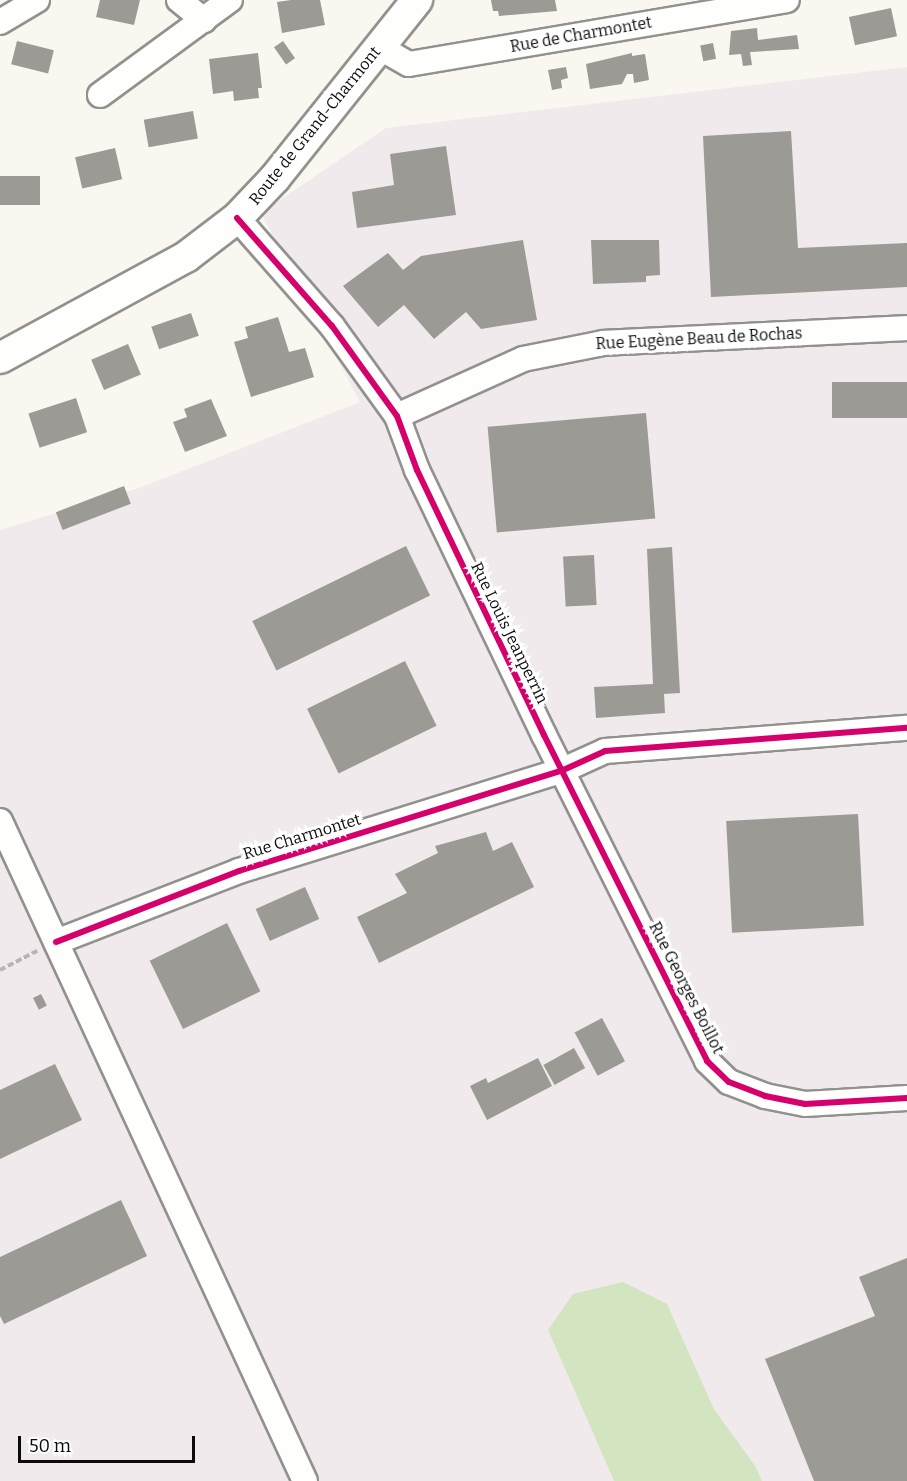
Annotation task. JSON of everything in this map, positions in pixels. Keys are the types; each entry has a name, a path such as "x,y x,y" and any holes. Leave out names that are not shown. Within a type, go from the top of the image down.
{"street":[{"path":"0,22 36,0"},
{"path":"179,0 204,20"},
{"path":"100,95 230,0"},
{"name":"Route de Grand-Charmont","path":"0,358 186,257 237,218 275,178 417,0"},
{"name":"Rue de Charmontet","path":"380,47 410,64 787,0"},
{"name":"Rue Louis Jeanperrin","path":"237,218 332,326 397,416 417,470 561,771"},
{"name":"Rue Eugène Beau de Rochas","path":"397,416 524,359 603,343 907,328"},
{"path":"561,771 605,751 658,745 907,729"},
{"name":"Rue Charmontet","path":"56,942 239,871 561,771"},
{"name":"Rue Georges Boillot","path":"561,771 707,1061 729,1082 765,1096 805,1104 907,1098"},
{"path":"0,821 305,1481"}],"path":[{"path":"0,970 56,942"}],"shaded area":[{"path":"907,67 907,1481 762,1481 756,1467 714,1409 667,1304 548,1330 614,1481 0,1481 0,530 139,488 360,402 261,213 386,128"}],"green space":[{"path":"623,1282 667,1304 714,1409 756,1467 762,1481 614,1481 548,1330 573,1294"}],"building":[{"path":"100,0 140,0 134,25 96,17"},
{"path":"320,0 325,25 282,33 277,2"},
{"path":"491,0 555,0 557,11 499,16 498,11 493,11"},
{"path":"891,8 897,36 855,45 849,17"},
{"path":"757,28 758,40 797,35 799,49 750,52 752,65 743,66 741,54 729,55 731,31"},
{"path":"17,41 54,50 48,73 11,64"},
{"path":"283,41 295,58 286,65 274,47"},
{"path":"713,43 716,59 703,61 700,45"},
{"path":"258,53 262,88 258,88 259,98 234,101 233,91 213,94 209,59"},
{"path":"632,53 632,56 645,54 649,80 634,83 633,74 627,74 622,84 590,89 586,64"},
{"path":"566,67 568,78 561,80 562,88 552,90 548,70"},
{"path":"193,111 198,139 149,147 144,120"},
{"path":"791,131 798,248 907,243 907,287 711,297 703,136"},
{"path":"446,146 456,215 357,228 352,192 394,185 390,154"},
{"path":"115,148 122,179 82,188 75,157"},
{"path":"0,176 40,176 40,205 0,205"},
{"path":"523,240 537,320 481,329 466,312 434,339 404,305 378,327 343,286 388,253 403,270 421,256"},
{"path":"591,240 659,240 660,275 646,276 646,282 593,284"},
{"path":"191,313 199,336 159,349 151,327"},
{"path":"278,317 289,352 305,348 314,377 251,397 234,342 248,338 245,327"},
{"path":"128,344 141,374 104,390 91,360"},
{"path":"832,382 907,382 907,418 832,418"},
{"path":"76,398 87,432 40,448 28,413"},
{"path":"211,399 227,436 185,452 173,422 187,417 184,409"},
{"path":"646,413 655,519 497,532 488,427"},
{"path":"124,486 131,504 63,530 56,512"},
{"path":"406,546 430,595 276,670 252,621"},
{"path":"672,547 680,693 664,694 665,713 596,718 594,687 653,684 647,549"},
{"path":"594,555 597,605 566,607 563,557"},
{"path":"405,661 437,726 339,773 307,709"},
{"path":"858,814 864,926 732,933 726,821"},
{"path":"486,832 493,851 512,842 534,887 379,963 357,917 407,893 395,874 438,853 435,846"},
{"path":"305,887 319,919 270,941 256,909"},
{"path":"227,923 260,991 183,1029 150,961"},
{"path":"41,994 47,1006 39,1010 33,998"},
{"path":"602,1018 625,1061 598,1076 575,1033"},
{"path":"574,1048 585,1068 555,1085 543,1065"},
{"path":"538,1058 552,1086 487,1120 470,1086 486,1078 488,1083"},
{"path":"55,1064 82,1120 0,1159 0,1090"},
{"path":"121,1200 147,1256 4,1324 0,1316 0,1257"},
{"path":"907,1258 907,1481 814,1481 765,1359 875,1316 859,1277"}],"cycle path":[{"path":"237,218 332,326 397,416 417,470 544,735 707,1061 729,1082 765,1096 805,1104 907,1098"},
{"path":"56,942 239,871 561,771 605,751 907,728"}]}
